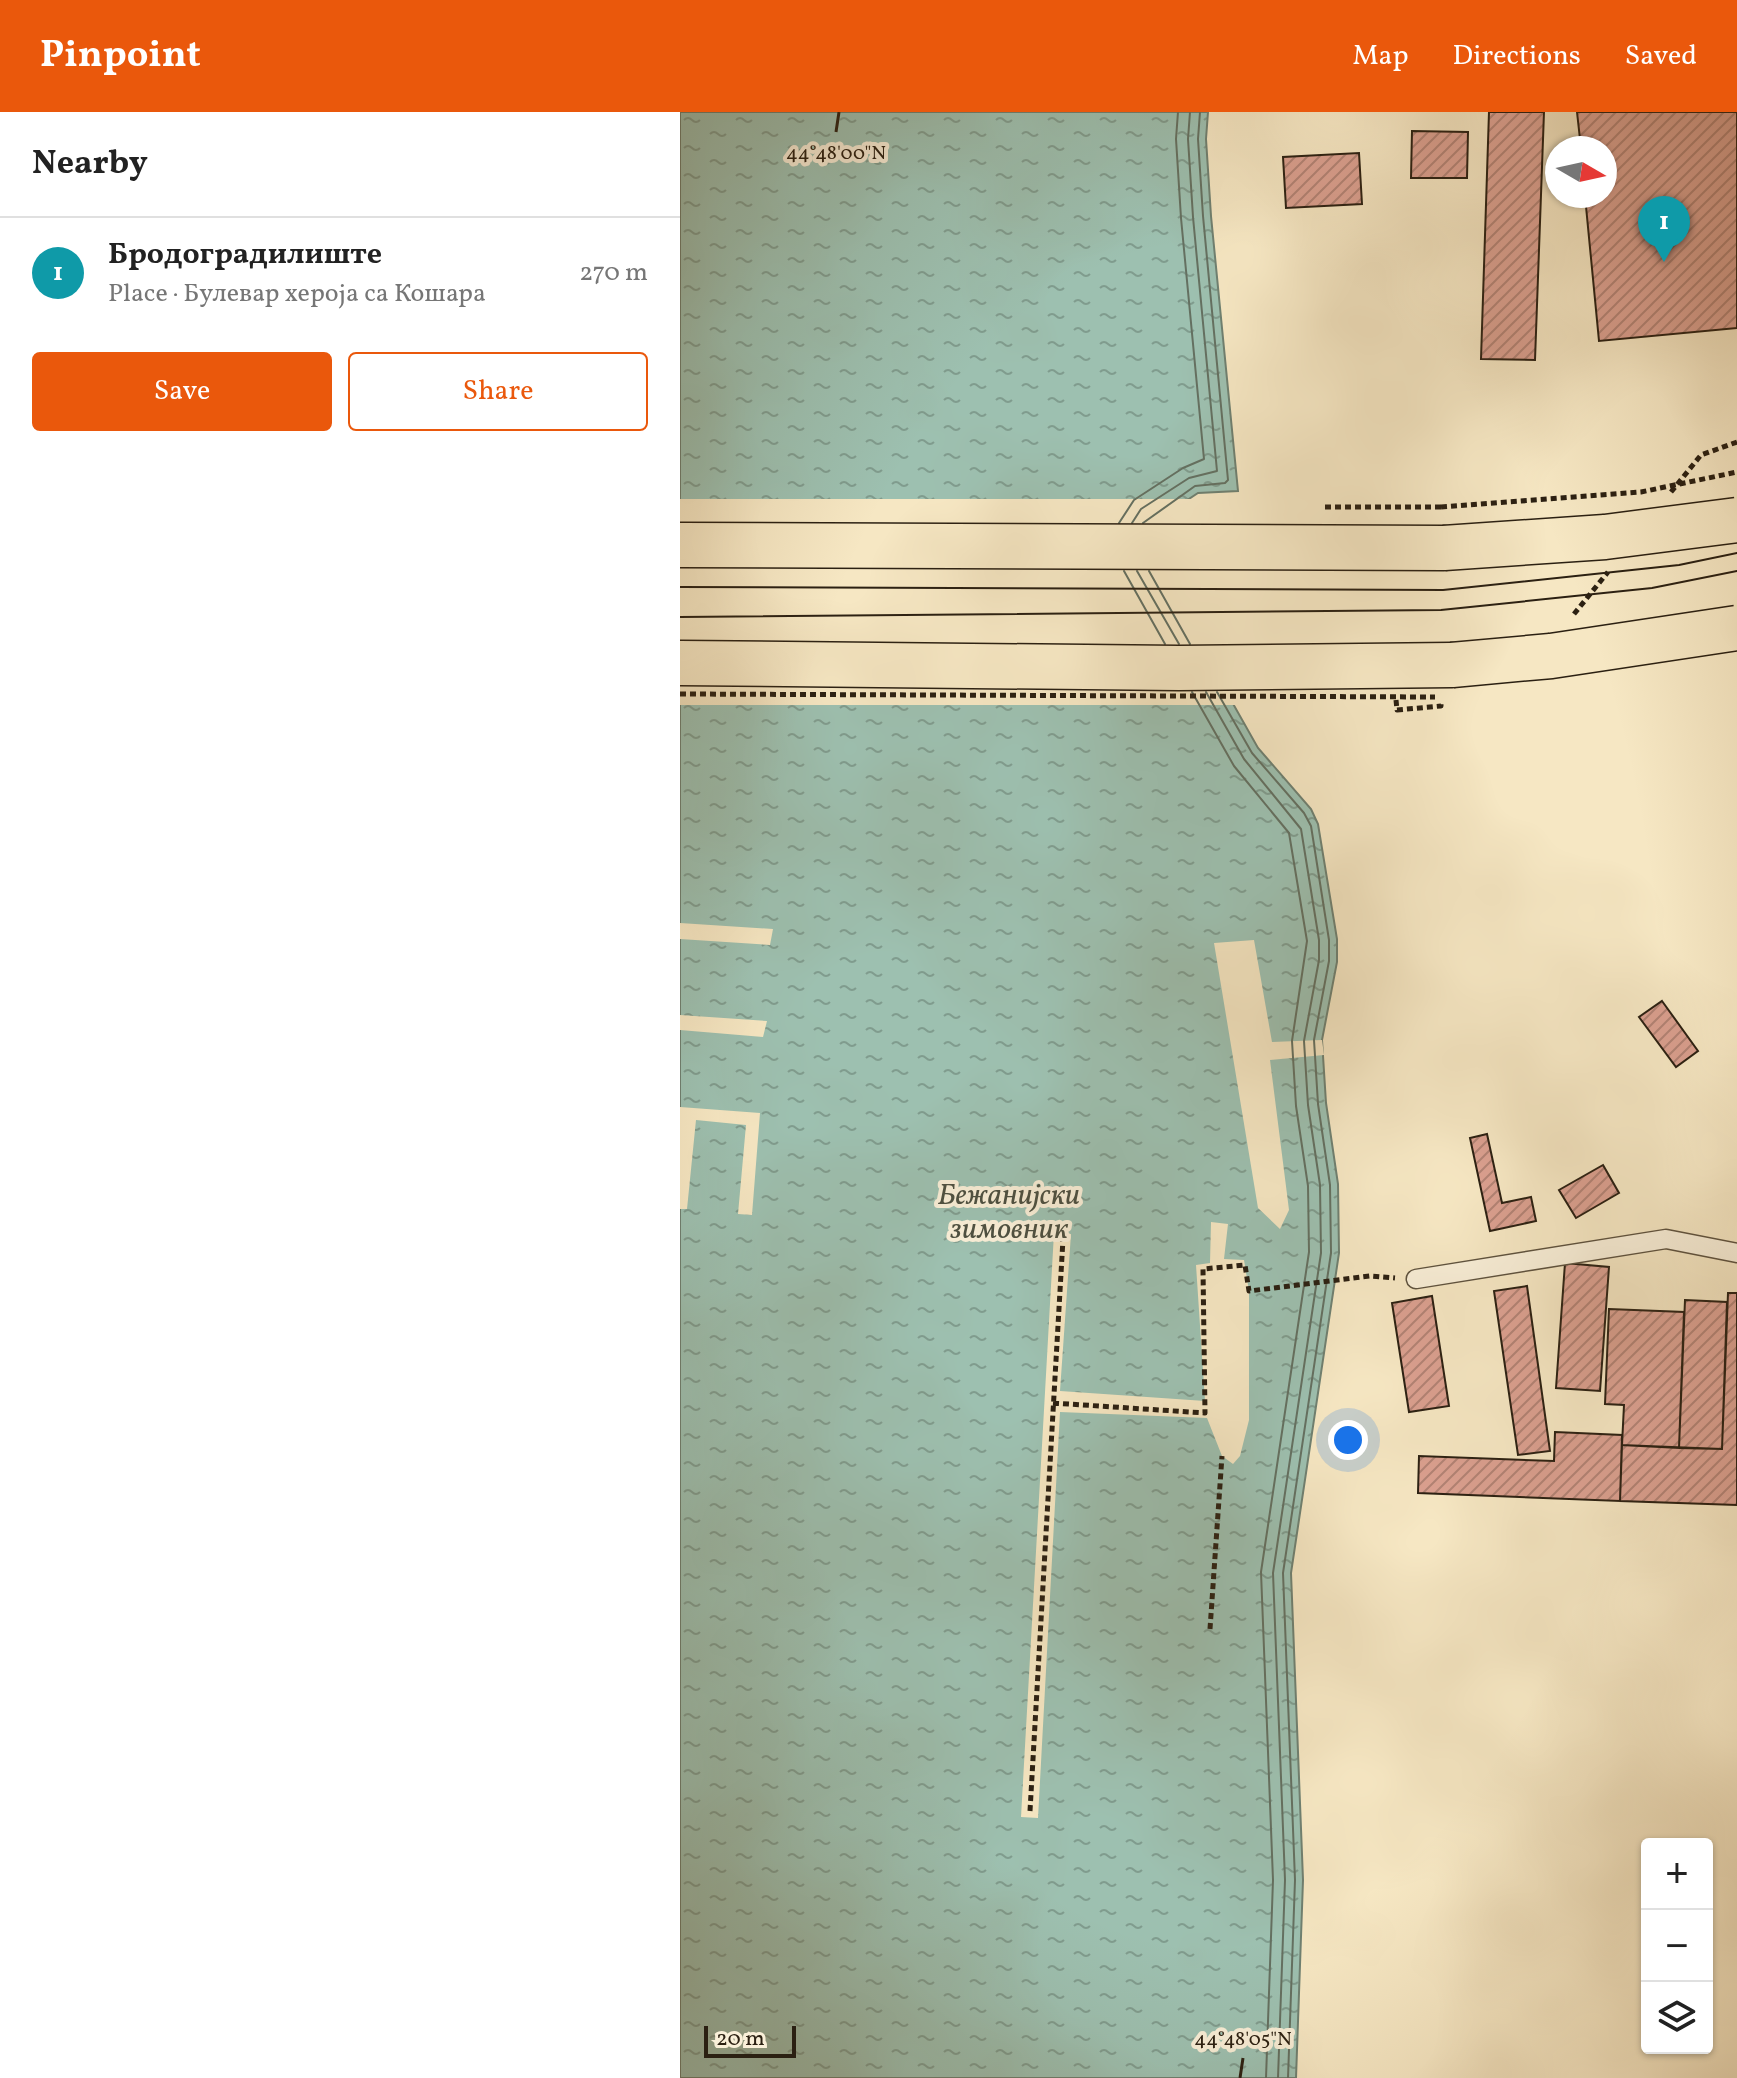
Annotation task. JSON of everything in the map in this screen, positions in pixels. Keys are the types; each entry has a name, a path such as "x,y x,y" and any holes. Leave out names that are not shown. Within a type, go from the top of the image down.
{"main road":[{"path":"680,545 1443,527 1605,537 1737,520"},
{"path":"680,663 1179,668 1447,681 1551,656 1737,628"}],"lane":[{"path":"1416,1279 1666,1239 1737,1253"}],"path":[{"path":"1662,503 1701,455 1737,442"},
{"path":"1443,527 1737,472"},
{"path":"1566,625 1614,564"},
{"path":"680,694 1447,681 1441,706 1397,710 1395,694"},
{"path":"1030,1811 1063,1239"},
{"path":"1053,1403 1205,1413 1203,1269 1245,1265 1249,1291 1370,1276 1416,1279"},
{"path":"1210,1629 1222,1456"}],"water":[{"name":"Бежанијски зимовник","path":"680,112 1208,112 1206,139 1211,216 1238,491 1198,493 1151,524 1153,562 1258,748 1311,809 1318,824 1337,939 1337,962 1322,1040 1326,1103 1338,1184 1339,1253 1291,1573 1303,1880 1296,2078 680,2078"}],"pier":[{"path":"680,499 1197,499 1154,527 1156,560 1238,705 680,705"},
{"path":"680,923 773,929 770,945 680,939"},
{"path":"1254,940 1272,1042 1322,1040 1324,1055 1270,1060 1289,1210 1280,1229 1258,1208 1214,943"},
{"path":"680,1015 767,1021 763,1037 680,1030"},
{"path":"680,1107 760,1113 752,1215 738,1214 746,1125 696,1120 687,1209 680,1209"},
{"path":"1211,1222 1228,1224 1224,1259 1244,1260 1249,1291 1249,1420 1240,1456 1233,1464 1222,1456 1207,1418 1060,1412 1038,1818 1021,1817 1054,1233 1071,1234 1060,1391 1205,1401 1196,1265 1210,1263"}],"building":[{"path":"1489,112 1544,112 1535,360 1481,359"},
{"path":"1577,112 1737,112 1737,328 1599,341 1586,208 1617,208 1617,136 1580,136"},
{"path":"1412,131 1468,132 1467,178 1411,178"},
{"path":"1359,153 1362,204 1286,208 1283,157"},
{"path":"1662,1001 1698,1051 1676,1067 1639,1017"},
{"path":"1487,1134 1502,1203 1531,1197 1536,1221 1490,1231 1470,1138"},
{"path":"1603,1165 1619,1193 1576,1218 1559,1190"},
{"path":"1565,1263 1609,1267 1600,1391 1556,1388"},
{"path":"1527,1286 1550,1451 1518,1455 1494,1291"},
{"path":"1728,1293 1737,1293 1737,1505 1620,1501 1622,1445 1722,1449"},
{"path":"1432,1296 1449,1406 1409,1412 1392,1303"},
{"path":"1685,1300 1727,1302 1722,1449 1679,1448"},
{"path":"1609,1309 1684,1312 1679,1448 1622,1445 1624,1405 1605,1404"},
{"path":"1555,1432 1622,1435 1620,1501 1418,1493 1419,1456 1554,1461"}],"tram line":[{"path":"680,587 1443,590 1679,565 1737,553"},
{"path":"680,617 1441,610 1652,588 1737,571"}],"place":[{"name":"Бродоградилиште","path":"1664,262"}]}
